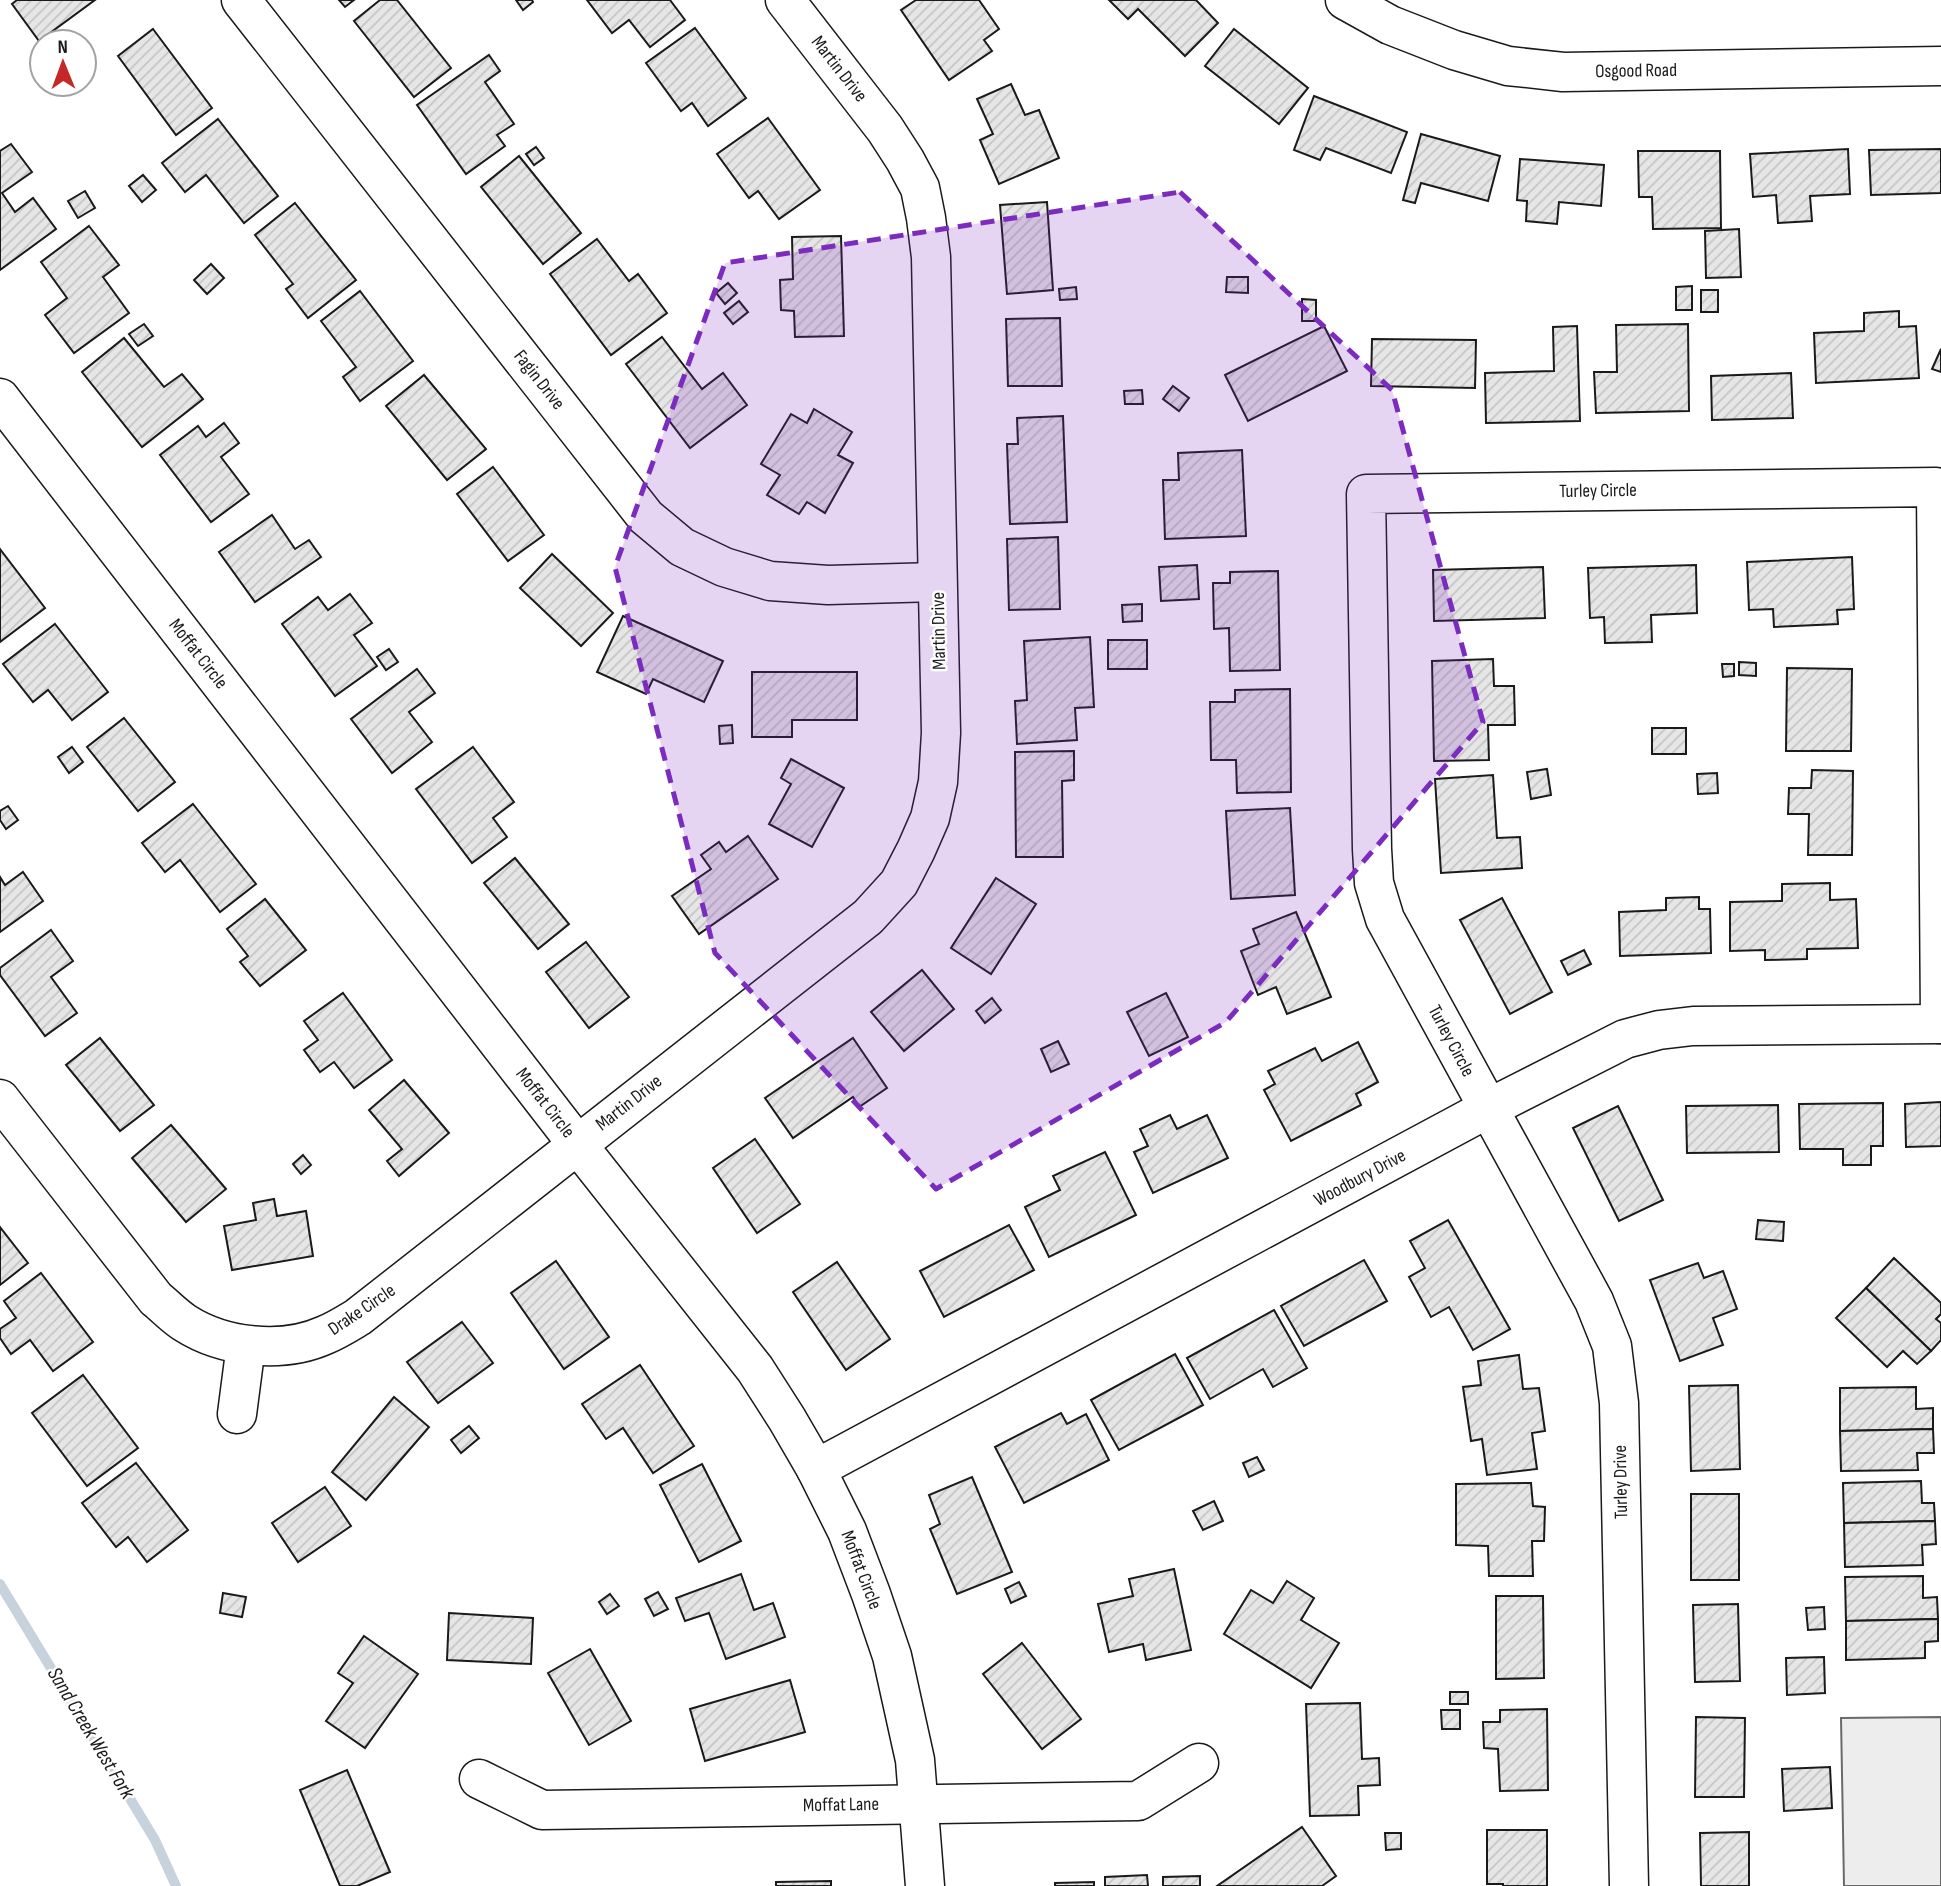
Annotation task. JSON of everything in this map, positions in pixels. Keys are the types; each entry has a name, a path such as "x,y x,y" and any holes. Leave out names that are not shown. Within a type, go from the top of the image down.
{"street":[{"name":"Fagin Drive","path":"241,0 646,517 682,547 724,567 770,581 828,585 937,582"},
{"name":"Martin Drive","path":"577,1144 868,917 899,883 930,818 938,782 941,733 931,257 926,218 920,188 886,129 785,0"},
{"name":"Osgood Road","path":"1345,0 1390,25 1454,50 1507,66 1563,72 1941,66"},
{"name":"Moffat Circle","path":"0,398 13,442 755,1369 816,1469 847,1531 892,1656 915,1760 925,1886"},
{"name":"Turley Circle","path":"1487,1109 1385,919 1374,883 1366,494 1936,487 1940,1024"},
{"name":"Woodbury Drive","path":"816,1469 1487,1109 1625,1039 1660,1030 1693,1027 1940,1024"},
{"name":"Drake Circle","path":"0,1099 156,1298 185,1323 246,1345 288,1346 324,1336 358,1317 577,1144"},
{"name":"Turley Drive","path":"1487,1109 1594,1301 1612,1346 1619,1403 1629,1886"},
{"path":"237,1414 246,1345"},
{"name":"Moffat Lane","path":"479,1779 542,1810 1138,1801 1199,1763"}],"highlighted area":[{"path":"1180,192 1392,390 1483,722 1226,1022 936,1189 715,953 615,567 725,263"}],"shaded area":[{"path":"1941,1717 1941,1886 1844,1886 1841,1718"}],"building":[{"path":"17,0 95,0 57,28 30,28 12,4"},
{"path":"339,0 354,0 345,7"},
{"path":"380,0 397,0 451,68 414,97 354,21"},
{"path":"516,0 532,0 533,2 523,10"},
{"path":"587,0 670,0 685,20 650,47 629,20 612,33"},
{"path":"916,0 979,0 999,29 984,40 992,51 949,80 901,10"},
{"path":"1109,0 1196,0 1218,23 1185,56 1138,9 1128,19"},
{"path":"695,28 746,98 708,126 692,103 681,111 646,63"},
{"path":"153,29 212,108 176,135 118,56"},
{"path":"1234,29 1308,88 1279,124 1205,66"},
{"path":"489,55 500,71 485,82 514,124 497,135 505,146 466,174 417,105"},
{"path":"1011,84 1025,115 1039,110 1059,158 999,184 980,140 993,134 977,99"},
{"path":"1314,96 1407,132 1391,173 1326,148 1320,160 1294,150"},
{"path":"768,118 820,190 779,219 758,191 749,198 717,154"},
{"path":"218,119 278,196 244,223 206,175 185,192 162,163"},
{"path":"1421,134 1500,156 1488,201 1421,183 1415,203 1403,200"},
{"path":"11,144 32,172 2,193 15,212 33,198 56,229 0,270 0,151"},
{"path":"536,147 544,158 534,165 526,154"},
{"path":"1848,149 1850,194 1810,196 1812,221 1778,223 1776,195 1753,197 1750,154"},
{"path":"1941,149 1941,193 1871,195 1869,150"},
{"path":"1638,151 1720,151 1721,228 1653,229 1652,197 1639,197"},
{"path":"519,156 581,233 543,264 481,187"},
{"path":"1520,159 1604,165 1601,206 1559,202 1557,224 1526,221 1527,201 1517,200"},
{"path":"143,175 156,190 142,202 129,186"},
{"path":"85,191 95,208 78,218 68,201"},
{"path":"1047,202 1053,290 1007,294 1000,205"},
{"path":"295,203 356,280 308,318 286,289 293,284 255,235"},
{"path":"89,226 119,265 103,277 129,313 74,353 45,315 67,298 41,262"},
{"path":"1739,229 1741,277 1706,278 1705,231"},
{"path":"841,236 844,336 795,337 794,311 781,310 780,280 793,279 792,237"},
{"path":"597,239 629,281 638,274 667,313 611,355 550,274"},
{"path":"211,264 224,278 207,294 194,280"},
{"path":"1227,277 1248,277 1248,293 1226,292"},
{"path":"728,283 737,293 725,304 716,293"},
{"path":"1692,286 1692,310 1676,310 1676,287"},
{"path":"1076,287 1077,299 1060,300 1059,289"},
{"path":"1701,290 1718,290 1718,312 1701,312"},
{"path":"360,291 413,361 360,401 343,377 356,367 321,321"},
{"path":"1302,299 1316,300 1316,321 1302,321"},
{"path":"739,301 748,312 733,324 724,313"},
{"path":"1899,311 1899,327 1916,326 1919,378 1816,383 1814,333 1864,331 1864,313"},
{"path":"1060,318 1062,386 1008,386 1006,319"},
{"path":"144,324 153,336 138,346 129,334"},
{"path":"1688,324 1689,411 1596,413 1594,372 1617,372 1616,325"},
{"path":"1324,326 1347,371 1248,421 1225,375"},
{"path":"1577,326 1580,421 1486,423 1485,373 1554,371 1553,327"},
{"path":"662,337 702,389 723,373 747,405 690,448 626,364"},
{"path":"124,338 164,387 182,374 203,399 142,447 82,372"},
{"path":"1372,339 1476,340 1475,388 1371,386"},
{"path":"1941,349 1941,372 1932,369"},
{"path":"1791,373 1793,418 1712,420 1711,376"},
{"path":"424,375 486,449 447,480 386,406"},
{"path":"1173,386 1189,398 1179,411 1163,399"},
{"path":"1142,390 1143,404 1125,404 1124,391"},
{"path":"814,409 852,432 838,455 853,463 825,513 807,502 799,514 767,495 780,475 761,464 791,414 807,423"},
{"path":"1063,416 1067,522 1010,524 1007,444 1018,444 1017,418"},
{"path":"224,423 239,443 221,457 249,494 211,522 160,455 198,426 206,437"},
{"path":"1242,450 1246,536 1165,539 1163,480 1179,480 1178,453"},
{"path":"493,467 544,535 508,561 457,494"},
{"path":"272,515 295,549 309,540 321,557 255,602 219,552"},
{"path":"1058,537 1060,609 1009,610 1007,539"},
{"path":"0,549 45,608 0,642"},
{"path":"552,554 613,613 581,646 520,588"},
{"path":"1852,557 1854,609 1837,610 1838,624 1774,627 1773,609 1749,610 1747,562"},
{"path":"1197,565 1199,599 1161,601 1159,567"},
{"path":"1696,565 1697,613 1651,615 1652,642 1605,643 1604,617 1590,618 1588,568"},
{"path":"1543,567 1545,618 1434,621 1433,570"},
{"path":"1278,571 1280,670 1230,671 1229,628 1214,629 1213,583 1230,583 1230,572"},
{"path":"350,594 372,623 354,635 377,666 335,696 282,624 318,597 328,610"},
{"path":"1142,604 1142,621 1123,622 1122,605"},
{"path":"623,616 723,661 704,702 653,679 646,694 597,672"},
{"path":"55,624 108,692 72,720 48,690 33,702 3,664"},
{"path":"1090,637 1094,707 1075,708 1077,740 1017,744 1015,701 1027,700 1024,641"},
{"path":"1108,640 1147,640 1147,669 1108,669"},
{"path":"389,649 398,662 386,670 377,657"},
{"path":"1493,659 1494,686 1514,686 1515,725 1488,725 1489,760 1434,761 1432,661"},
{"path":"1739,662 1756,663 1756,676 1739,675"},
{"path":"1722,664 1734,664 1734,676 1723,677"},
{"path":"1787,668 1852,669 1851,751 1786,751"},
{"path":"417,669 435,693 409,712 432,742 392,773 351,719"},
{"path":"752,672 857,672 857,720 792,720 792,737 752,737"},
{"path":"1290,689 1291,792 1237,793 1236,760 1211,760 1210,702 1235,702 1235,690"},
{"path":"124,718 175,782 138,811 87,747"},
{"path":"732,725 733,743 720,744 719,726"},
{"path":"1652,728 1686,728 1686,754 1652,754"},
{"path":"72,747 83,762 69,773 58,757"},
{"path":"473,747 514,802 493,818 507,837 472,863 416,789"},
{"path":"1074,751 1074,780 1062,781 1063,857 1016,857 1015,752"},
{"path":"791,759 844,788 812,847 769,824 791,784 781,778"},
{"path":"1547,769 1551,795 1531,799 1527,772"},
{"path":"1812,770 1853,771 1852,855 1808,855 1809,814 1788,814 1789,788 1811,788"},
{"path":"1717,773 1718,793 1698,794 1697,774"},
{"path":"1493,775 1497,838 1520,837 1522,868 1441,873 1435,779"},
{"path":"193,804 256,884 220,912 180,860 165,872 142,843"},
{"path":"8,806 18,820 6,829 0,820 0,811"},
{"path":"1290,808 1295,895 1231,899 1226,811"},
{"path":"748,836 778,879 699,934 672,896 711,869 701,855 719,842 726,852"},
{"path":"515,858 569,924 538,949 484,883"},
{"path":"23,872 43,901 0,932 0,877 5,885"},
{"path":"996,878 1036,904 991,974 951,948"},
{"path":"1830,883 1830,900 1856,899 1858,948 1807,949 1807,959 1765,960 1765,950 1730,951 1730,902 1782,901 1782,884"},
{"path":"1699,897 1699,909 1710,909 1711,953 1620,956 1619,912 1666,910 1666,898"},
{"path":"1502,898 1552,992 1510,1014 1460,920"},
{"path":"265,899 306,950 260,986 240,962 248,956 227,929"},
{"path":"1296,912 1331,997 1287,1014 1276,987 1258,995 1241,951 1259,944 1253,929"},
{"path":"51,930 73,961 51,977 77,1013 45,1036 0,975 0,968"},
{"path":"586,942 629,997 589,1028 546,972"},
{"path":"1584,950 1591,964 1568,975 1561,961"},
{"path":"922,970 954,1009 904,1051 871,1012"},
{"path":"343,993 392,1060 354,1088 334,1062 320,1072 304,1050 318,1040 304,1021"},
{"path":"1166,993 1188,1037 1149,1056 1127,1012"},
{"path":"992,998 1001,1010 985,1023 976,1011"},
{"path":"100,1038 154,1105 120,1131 66,1065"},
{"path":"853,1038 887,1088 859,1107 853,1097 793,1138 765,1098"},
{"path":"1058,1041 1069,1064 1051,1072 1041,1049"},
{"path":"1358,1042 1378,1082 1356,1094 1361,1105 1291,1141 1264,1090 1275,1084 1268,1071 1315,1048 1322,1061"},
{"path":"404,1080 449,1133 399,1176 387,1161 402,1149 369,1110"},
{"path":"1941,1102 1941,1146 1906,1147 1905,1104"},
{"path":"1883,1103 1883,1146 1871,1146 1871,1165 1843,1165 1843,1149 1800,1149 1799,1104"},
{"path":"1778,1105 1779,1152 1687,1153 1686,1106"},
{"path":"1618,1106 1663,1200 1619,1221 1573,1128"},
{"path":"1170,1115 1177,1129 1207,1115 1228,1158 1153,1193 1134,1152 1148,1146 1140,1129"},
{"path":"171,1125 226,1189 186,1222 132,1158"},
{"path":"755,1139 800,1204 757,1233 713,1168"},
{"path":"1105,1152 1136,1215 1049,1257 1025,1207 1060,1190 1053,1176"},
{"path":"303,1155 311,1165 301,1174 293,1164"},
{"path":"274,1199 277,1216 306,1211 313,1256 232,1270 224,1226 256,1220 253,1203"},
{"path":"1448,1220 1510,1329 1473,1350 1449,1307 1431,1317 1409,1277 1425,1268 1410,1241"},
{"path":"1758,1220 1784,1222 1783,1241 1756,1239"},
{"path":"1009,1225 1034,1270 944,1317 920,1271"},
{"path":"0,1227 28,1263 0,1285"},
{"path":"1894,1258 1941,1303 1941,1314 1936,1319 1941,1323 1941,1340 1931,1351 1866,1288"},
{"path":"1364,1260 1387,1301 1304,1346 1281,1306"},
{"path":"556,1261 609,1337 564,1369 511,1293"},
{"path":"837,1262 890,1339 846,1370 793,1292"},
{"path":"1698,1263 1704,1278 1723,1271 1737,1309 1713,1318 1723,1345 1680,1361 1650,1280"},
{"path":"41,1273 93,1342 53,1371 30,1340 11,1354 0,1338 0,1329 16,1318 4,1301"},
{"path":"1866,1288 1931,1351 1917,1364 1903,1351 1887,1367 1836,1318"},
{"path":"1274,1310 1307,1368 1273,1387 1263,1369 1210,1399 1187,1358"},
{"path":"462,1322 493,1363 438,1403 407,1362"},
{"path":"1175,1354 1203,1405 1119,1450 1091,1400"},
{"path":"1519,1355 1523,1389 1539,1388 1545,1431 1532,1433 1537,1469 1487,1475 1482,1439 1471,1441 1463,1387 1481,1385 1478,1361"},
{"path":"640,1365 694,1446 653,1473 623,1428 606,1439 582,1404"},
{"path":"83,1375 138,1448 87,1486 32,1413"},
{"path":"1738,1385 1740,1469 1691,1471 1689,1386"},
{"path":"1916,1387 1916,1409 1933,1408 1933,1429 1840,1431 1840,1388"},
{"path":"394,1397 429,1427 366,1500 332,1472"},
{"path":"1061,1413 1067,1424 1086,1414 1109,1460 1024,1503 995,1447"},
{"path":"469,1426 479,1438 461,1453 451,1440"},
{"path":"1933,1429 1934,1453 1917,1453 1918,1470 1841,1471 1840,1431"},
{"path":"1257,1457 1264,1470 1249,1477 1243,1463"},
{"path":"136,1463 188,1530 147,1562 128,1537 116,1547 82,1503"},
{"path":"702,1464 741,1541 699,1562 660,1485"},
{"path":"972,1477 1012,1572 957,1594 930,1529 940,1524 929,1495"},
{"path":"1921,1481 1922,1503 1934,1503 1935,1521 1844,1523 1843,1483"},
{"path":"1531,1483 1533,1506 1545,1507 1544,1541 1532,1541 1533,1576 1489,1576 1488,1546 1456,1545 1456,1484"},
{"path":"325,1487 351,1526 298,1562 272,1523"},
{"path":"1691,1494 1739,1494 1739,1580 1691,1580"},
{"path":"1214,1501 1223,1521 1203,1530 1193,1511"},
{"path":"1935,1521 1936,1544 1922,1545 1923,1565 1845,1567 1844,1523"},
{"path":"1174,1569 1191,1650 1146,1660 1143,1644 1109,1652 1098,1604 1133,1596 1129,1579"},
{"path":"741,1574 754,1610 773,1603 785,1637 726,1659 709,1613 685,1621 676,1598"},
{"path":"1923,1576 1923,1598 1937,1597 1938,1619 1846,1621 1845,1577"},
{"path":"1287,1581 1314,1598 1301,1620 1339,1643 1311,1688 1224,1634 1251,1590 1273,1603"},
{"path":"1019,1582 1026,1596 1011,1603 1005,1589"},
{"path":"658,1592 668,1609 654,1616 645,1599"},
{"path":"223,1593 246,1597 242,1617 220,1613"},
{"path":"610,1594 619,1606 607,1614 599,1602"},
{"path":"1496,1596 1543,1596 1544,1678 1496,1679"},
{"path":"1738,1604 1740,1681 1695,1682 1693,1605"},
{"path":"1824,1607 1825,1629 1808,1630 1806,1608"},
{"path":"449,1613 533,1618 531,1664 447,1660"},
{"path":"1938,1619 1938,1641 1925,1642 1925,1658 1846,1660 1846,1621"},
{"path":"364,1636 418,1674 365,1748 326,1721 353,1683 338,1673"},
{"path":"1022,1643 1081,1719 1042,1749 983,1674"},
{"path":"590,1649 631,1721 589,1745 548,1673"},
{"path":"1824,1657 1825,1693 1787,1695 1786,1658"},
{"path":"790,1680 805,1732 705,1761 690,1709"},
{"path":"1450,1692 1468,1692 1468,1704 1450,1704"},
{"path":"1360,1703 1362,1759 1379,1758 1380,1785 1358,1786 1359,1815 1310,1816 1306,1704"},
{"path":"1547,1709 1548,1790 1500,1791 1498,1749 1484,1748 1483,1722 1500,1722 1500,1710"},
{"path":"1441,1710 1460,1710 1460,1729 1442,1729"},
{"path":"1696,1717 1745,1718 1744,1797 1695,1797"},
{"path":"1830,1767 1832,1808 1784,1811 1782,1769"},
{"path":"347,1770 390,1872 357,1886 340,1886 300,1790"},
{"path":"1302,1827 1336,1876 1322,1886 1217,1886"},
{"path":"1487,1830 1547,1830 1547,1886 1487,1884"},
{"path":"1749,1832 1749,1886 1701,1886 1700,1833"},
{"path":"1385,1833 1401,1833 1401,1849 1386,1850"},
{"path":"1147,1875 1148,1886 1105,1886 1105,1877"},
{"path":"1200,1876 1200,1886 1163,1886 1163,1877"},
{"path":"831,1881 831,1886 776,1886 776,1882"},
{"path":"1094,1882 1094,1886 1055,1886 1055,1883"}],"waterway":[{"name":"Sand Creek West Fork","path":"0,1584 155,1840 176,1886"}]}
